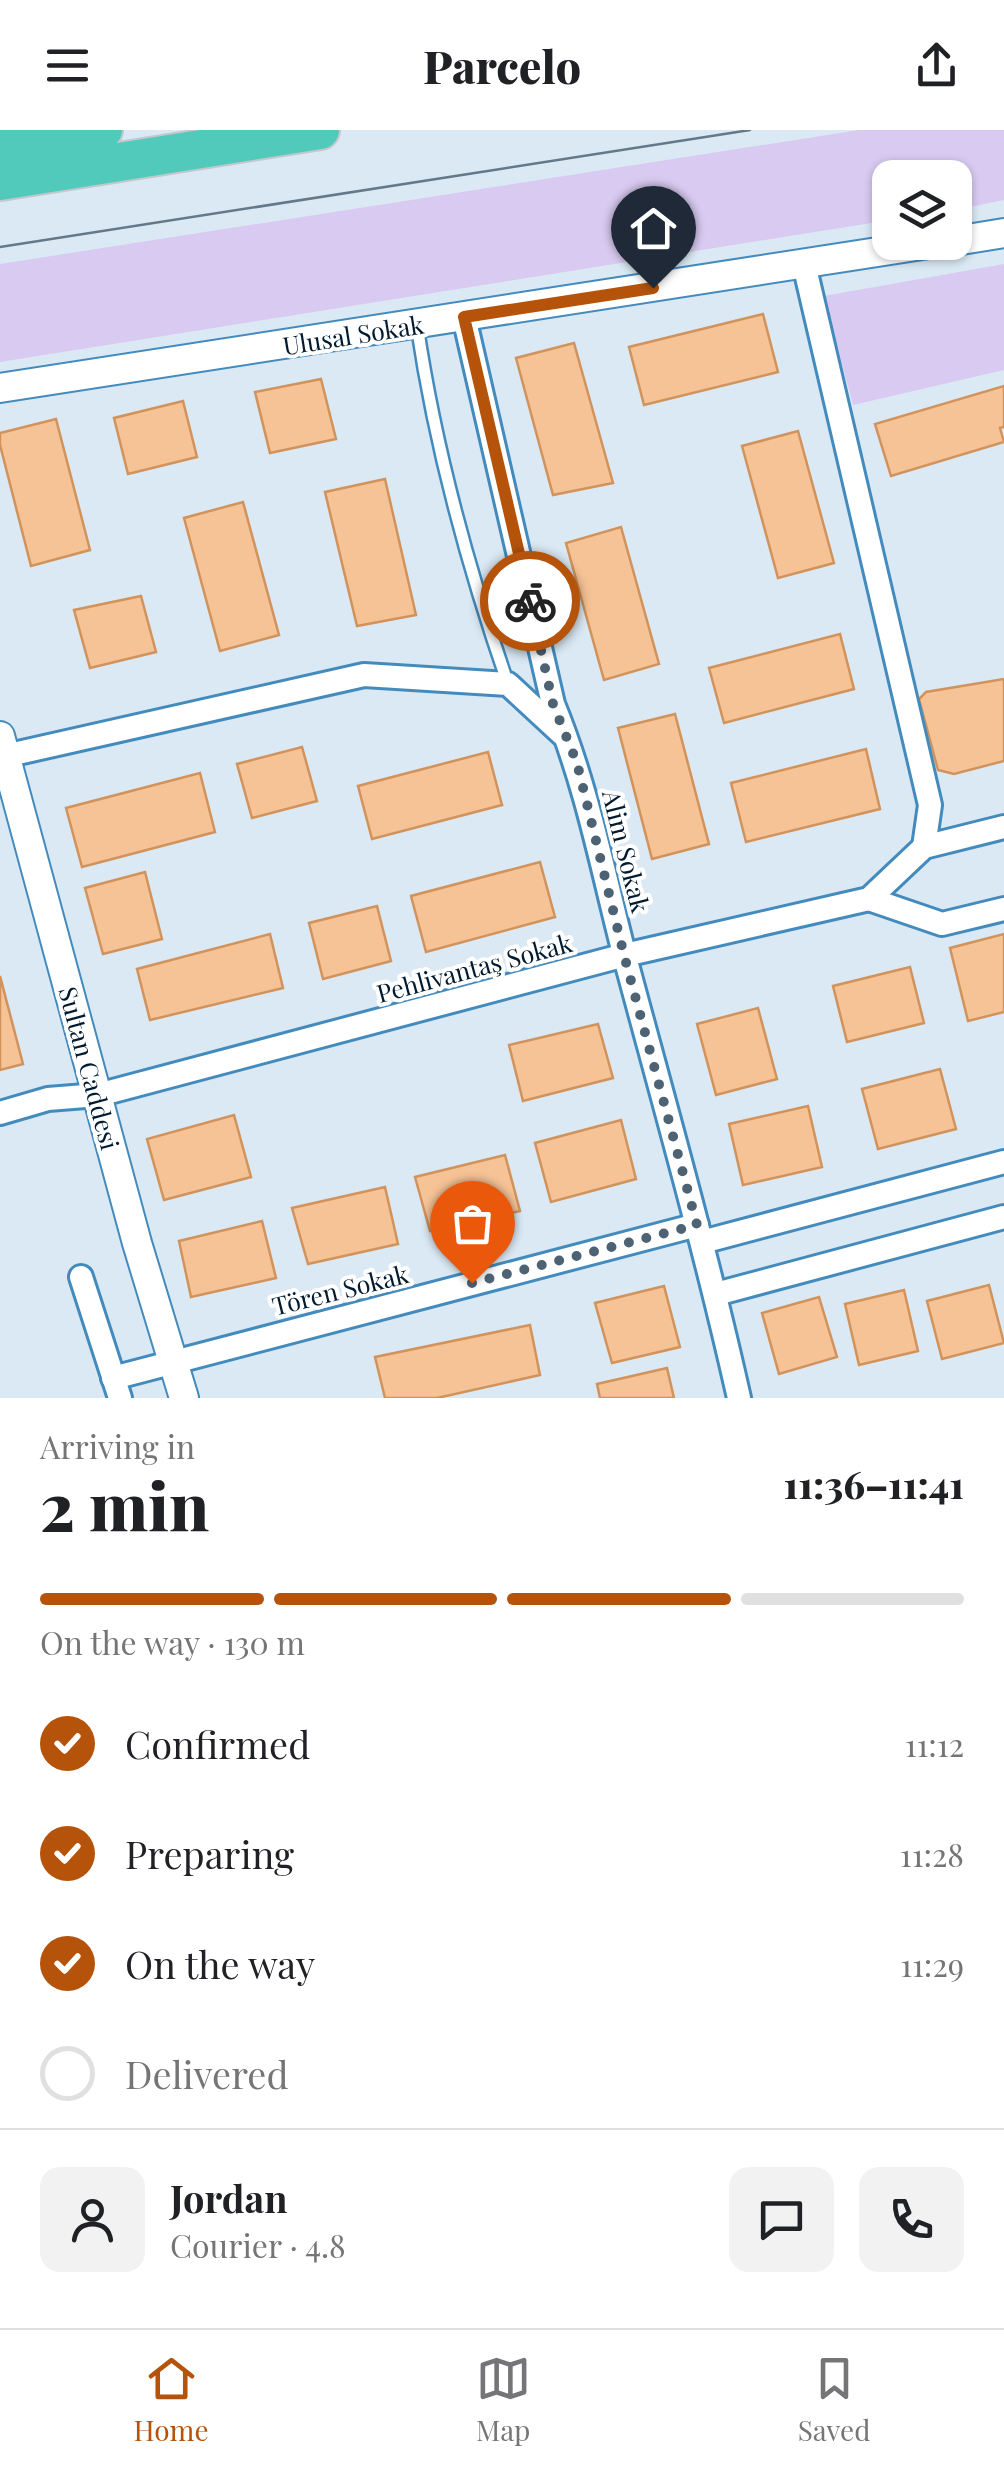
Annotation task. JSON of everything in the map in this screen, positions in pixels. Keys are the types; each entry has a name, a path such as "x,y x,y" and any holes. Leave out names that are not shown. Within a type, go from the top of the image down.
{"highway":[{"path":"0,146 104,130"},
{"path":"0,181 320,130"}],"street":[{"path":"972,238 1004,233"},
{"name":"Ulusal Sokak","path":"0,388 872,253"},
{"path":"804,264 930,805 924,847"},
{"name":"Alim Sokak","path":"464,317 553,704 577,763 624,955 716,1294 739,1398"},
{"path":"2,750 364,675 508,684 568,739"},
{"name":"Sultan Caddesi","path":"2,750 184,1398"},
{"name":"Pehlivantaş Sokak","path":"0,1112 48,1099 98,1095 624,955 869,898 924,847 1004,827"},
{"path":"869,898 942,924 1004,910"},
{"name":"Tören Sokak","path":"116,1388 172,1360 1004,1162"},
{"path":"716,1294 1004,1217"},
{"path":"81,1277 116,1388"}],"lane":[{"path":"417,325 429,404 508,684"}],"shaded area":[{"path":"859,130 1004,130 1004,200 972,207 972,160 872,160 872,223 0,362 0,264"},
{"path":"1004,264 1004,370 853,405 824,296"}],"building":[{"path":"763,314 778,372 644,405 629,347"},
{"path":"574,343 613,483 553,495 516,358"},
{"path":"321,379 336,439 270,453 255,392"},
{"path":"1004,386 1004,427 1000,428 1004,442 891,476 875,424"},
{"path":"183,401 197,457 128,474 114,418"},
{"path":"56,419 90,550 31,566 0,433"},
{"path":"798,431 834,563 778,578 742,446"},
{"path":"385,479 416,615 357,626 325,492"},
{"path":"243,502 279,635 220,651 184,518"},
{"path":"621,527 659,664 604,680 566,543"},
{"path":"141,596 156,652 90,668 74,610"},
{"path":"840,634 854,689 724,723 709,668"},
{"path":"1004,679 1004,761 954,774 938,770 919,699 926,692"},
{"path":"675,714 709,844 652,859 618,728"},
{"path":"302,747 317,801 252,818 237,764"},
{"path":"866,749 880,809 746,842 731,783"},
{"path":"488,752 502,805 372,839 358,786"},
{"path":"200,773 215,832 82,867 66,808"},
{"path":"540,862 555,917 426,952 411,896"},
{"path":"145,872 162,939 103,954 85,888"},
{"path":"377,906 391,961 323,979 309,923"},
{"path":"270,934 283,988 150,1020 137,969"},
{"path":"1004,934 1004,1012 968,1021 950,948"},
{"path":"910,967 924,1023 847,1042 833,986"},
{"path":"0,976 23,1064 0,1070"},
{"path":"758,1008 777,1079 716,1095 697,1024"},
{"path":"598,1024 613,1078 523,1101 509,1045"},
{"path":"940,1069 956,1129 878,1149 862,1089"},
{"path":"808,1106 822,1167 743,1185 729,1124"},
{"path":"234,1115 251,1177 164,1200 147,1139"},
{"path":"621,1120 636,1179 551,1202 535,1143"},
{"path":"505,1155 520,1211 430,1231 415,1177"},
{"path":"385,1187 398,1244 308,1264 292,1208"},
{"path":"262,1221 276,1278 191,1297 179,1241"},
{"path":"989,1285 1004,1343 942,1359 927,1301"},
{"path":"664,1286 680,1347 612,1363 595,1303"},
{"path":"904,1290 918,1351 859,1365 845,1304"},
{"path":"819,1297 837,1357 779,1374 762,1313"},
{"path":"530,1325 540,1375 437,1398 385,1398 375,1357"},
{"path":"667,1368 674,1398 600,1398 597,1384"}],"tram line":[{"path":"0,247 750,130"}],"way so far":[{"path":"472,1283 697,1225 577,763 553,704 530,601"}],"route":[{"path":"530,601 464,317 653,288"}]}
